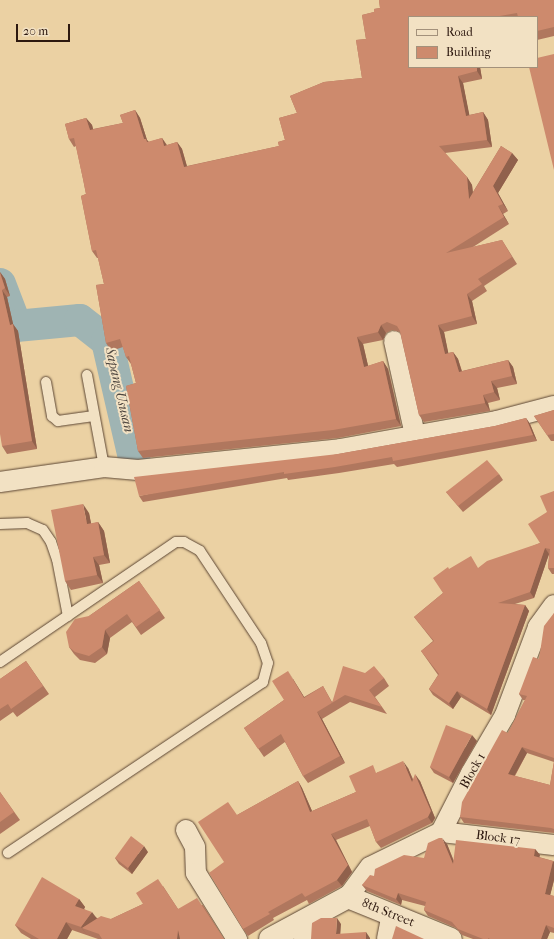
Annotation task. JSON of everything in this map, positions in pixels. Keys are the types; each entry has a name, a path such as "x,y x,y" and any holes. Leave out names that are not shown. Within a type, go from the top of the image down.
{"street":[{"path":"394,341 415,435"},
{"path":"0,482 104,468 138,470 286,456 497,421 554,406"},
{"name":"Block 1","path":"441,832 471,773 506,715 538,627 554,605"},
{"path":"186,830 195,847 196,873 237,939"},
{"path":"270,939 305,930 348,897 370,867 441,832"},
{"name":"Block 17","path":"441,832 554,845"},
{"name":"8th Street","path":"348,897 450,939"},
{"path":"387,939 392,914"}],"lane":[{"path":"87,375 104,468"},
{"path":"46,382 52,416 58,421 94,416"},
{"path":"0,524 28,523 43,530 51,542 57,559 68,616"},
{"path":"0,662 176,542 184,542 200,551 262,643 268,663 263,682 8,853"}],"building":[{"path":"379,0 554,0 554,27 538,31 538,16 518,16 517,13 500,16 408,16 408,68 477,68 477,71 458,76 466,116 483,112 487,140 439,146 467,177 469,199 501,146 512,153 493,186 503,204 498,206 504,217 446,253 502,240 512,257 478,279 482,284 467,294 472,316 438,325 445,354 453,352 459,372 508,360 512,376 491,381 494,392 483,395 485,403 419,415 400,331 397,326 387,322 381,325 378,332 357,337 364,367 383,361 396,419 333,430 138,451 126,386 136,383 129,356 126,357 120,339 106,343 96,285 104,284 96,250 92,251 81,196 86,194 74,138 69,139 65,124 86,118 90,130 123,123 120,115 135,110 144,139 146,139 147,142 162,138 164,146 177,142 184,167 279,146 278,142 285,140 279,118 297,113 290,96 324,82 362,78 356,40 366,39 362,15 374,12 374,9 380,8"},
{"path":"554,54 554,170 529,68 538,68 538,58"},
{"path":"0,273 5,288 2,290 10,325 13,324 32,441 2,446 0,434"},
{"path":"554,410 554,434 547,435 534,416"},
{"path":"526,418 533,435 393,461 392,457 335,467 284,474 284,472 139,496 134,477 338,454 495,426"},
{"path":"487,460 499,474 458,506 446,492"},
{"path":"554,491 554,568 548,568 550,549 545,548 530,592 498,603 525,605 487,709 457,691 449,703 429,689 439,674 421,651 434,641 414,617 443,593 433,578 448,567 449,569 471,556 478,568 487,561 540,543 528,524 547,512 540,496"},
{"path":"83,504 87,524 98,522 104,555 93,557 97,575 65,581 51,510"},
{"path":"139,581 160,610 136,627 127,614 105,630 102,647 89,656 75,652 69,647 66,632 75,619 89,616"},
{"path":"554,613 554,758 522,747 508,774 550,785 554,761 554,829 460,817 462,802 502,730 508,733 527,696 519,694 533,657 539,659 544,626"},
{"path":"26,661 43,686 11,709 8,704 0,709 0,679"},
{"path":"343,666 365,673 374,666 384,678 369,690 382,707 345,695 332,703"},
{"path":"288,671 304,698 323,686 332,703 317,712 340,756 303,776 281,734 258,749 244,728 284,700 272,681"},
{"path":"446,725 472,735 449,777 430,767"},
{"path":"403,761 412,782 415,774 431,811 428,817 376,842 367,819 331,834 348,865 337,880 305,897 302,893 268,912 270,914 243,929 209,873 224,862 198,822 228,802 237,815 298,781 310,812 356,792 349,776 373,765 376,773"},
{"path":"0,792 14,812 0,822"},
{"path":"131,836 144,846 128,868 115,858"},
{"path":"442,838 453,864 456,840 535,849 534,856 553,861 545,894 554,896 554,928 546,925 541,939 483,939 458,929 452,922 424,910 426,902 398,893 396,899 362,885 370,875 374,876 375,869 404,855 424,858 428,843"},
{"path":"42,877 79,899 75,906 92,912 81,927 66,922 57,939 39,939 15,925"},
{"path":"158,879 178,909 197,898 224,939 180,939 178,930 177,939 102,939 99,934 82,928 101,916 111,919 143,904 136,893"},
{"path":"321,918 337,918 336,934 366,932 366,939 311,939 312,923"},
{"path":"396,926 424,939 392,939"}],"waterway":[{"name":"Sapang Ususan","path":"0,284 16,326 80,320 107,341 135,462"}]}
